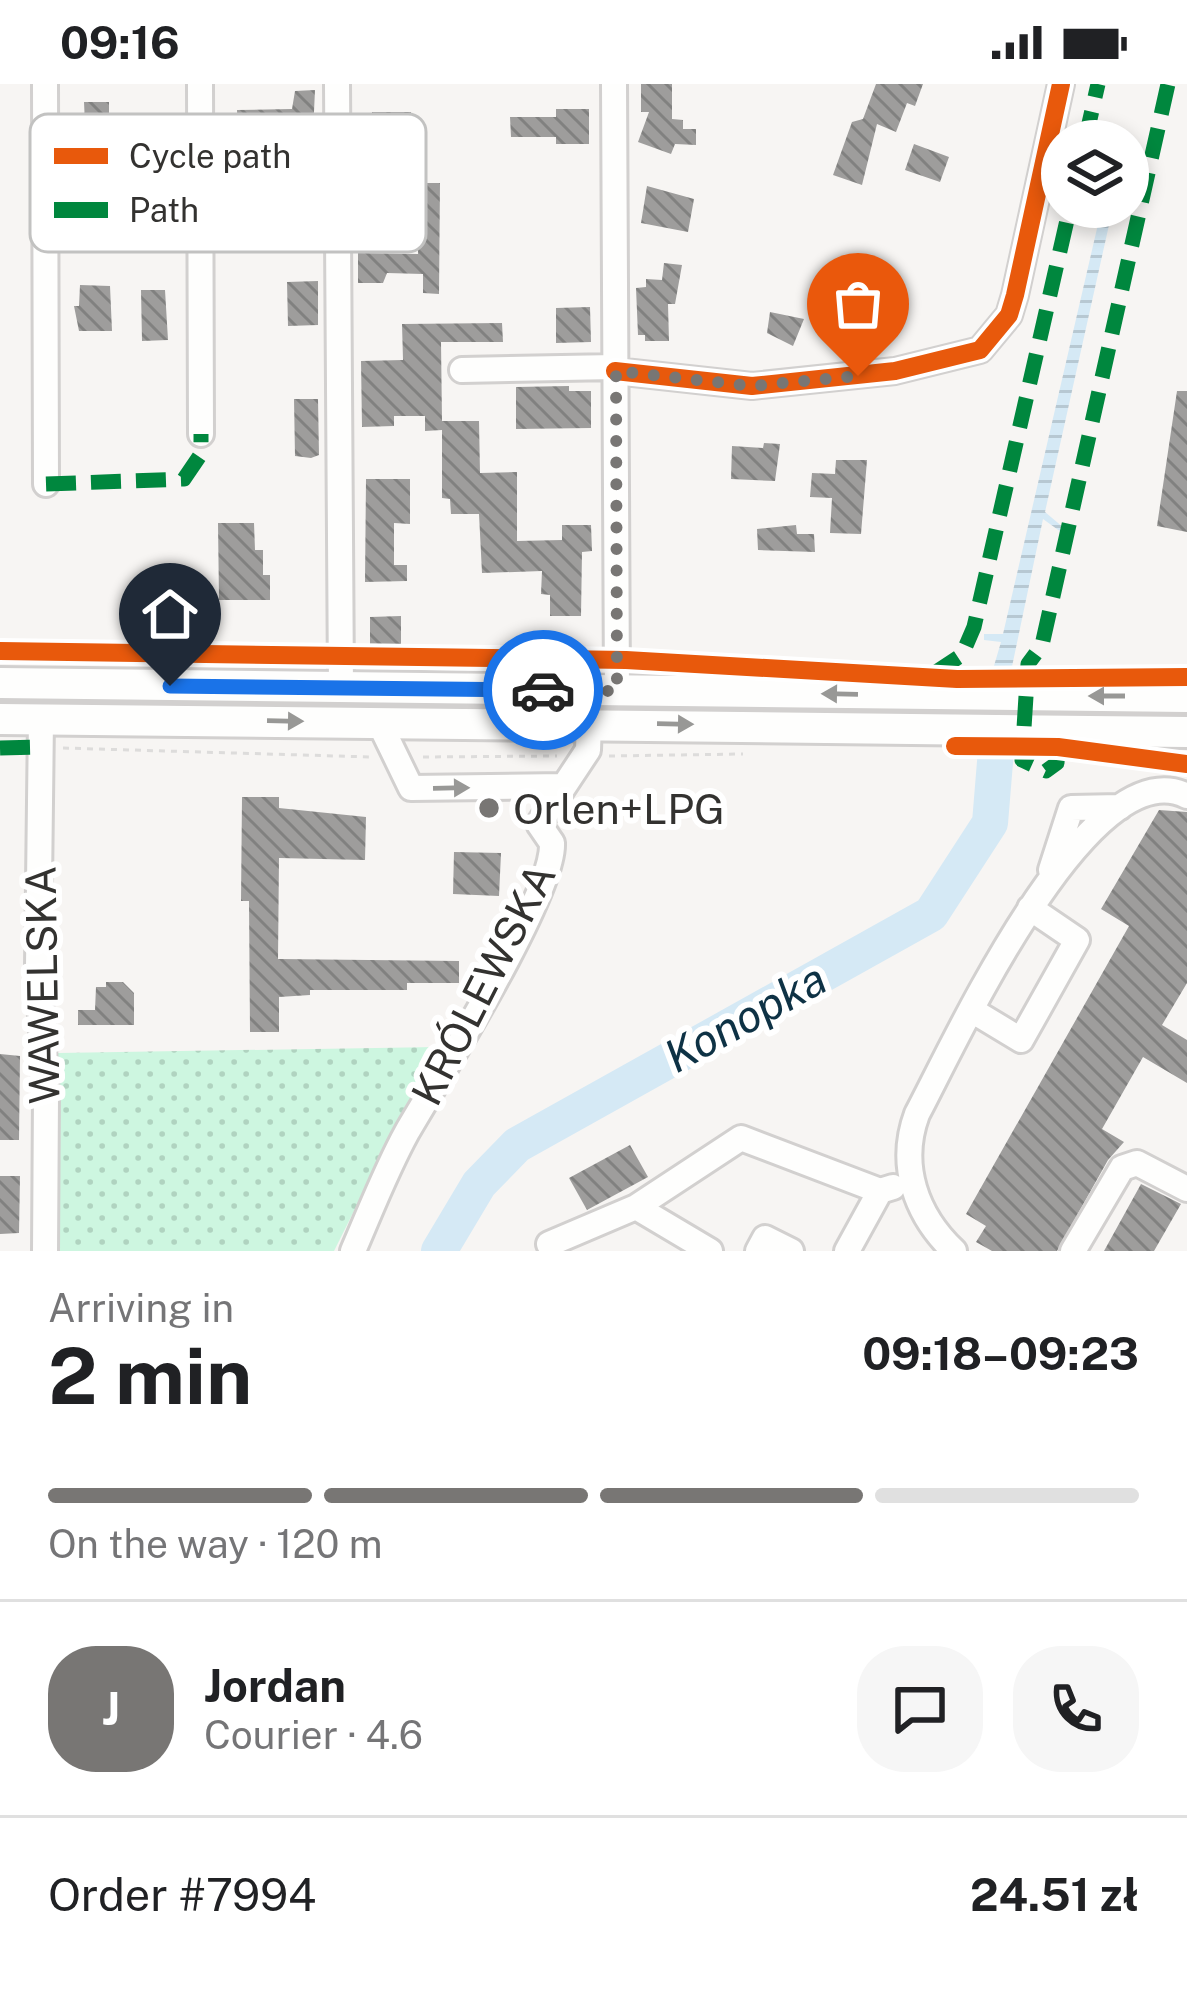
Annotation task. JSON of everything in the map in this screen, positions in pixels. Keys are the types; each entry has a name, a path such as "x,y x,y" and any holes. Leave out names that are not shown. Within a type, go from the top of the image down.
{"main road":[{"path":"0,683 1187,697"},
{"path":"0,719 41,733 379,722 1187,732"}],"street":[{"path":"45,84 45,114"},
{"path":"200,84 200,114"},
{"path":"337,84 337,114"},
{"path":"614,84 617,691"},
{"path":"462,370 615,369 752,386 793,386 895,371 980,350 1009,315 1061,84"},
{"path":"45,252 46,484"},
{"path":"200,252 201,434"},
{"path":"338,252 341,687"},
{"path":"379,722 411,788 564,786"},
{"name":"KRÓLEWSKA","path":"353,1251 404,1136 481,1007 547,873 552,843 539,824 584,756 589,722"},
{"name":"WAWELSKA","path":"41,733 38,967 46,1096 45,1251"},
{"path":"944,1248 922,1214 912,1182 908,1153 916,1114 1049,878 1066,813 1086,805 1120,807 1148,791 1171,789 1187,796"},
{"path":"973,1011 1021,1040 1077,940 1030,908"},
{"path":"549,1244 636,1207 741,1138 880,1191 912,1182"},
{"path":"1073,1251 1122,1168 1137,1162 1187,1189"},
{"path":"847,1251 880,1191"},
{"path":"636,1207 710,1251"},
{"path":"758,1251 765,1238 790,1251"}],"path":[{"path":"41,733 396,758 751,754"}],"green space":[{"path":"93,696 954,706 954,719 40,708 40,700"},
{"path":"436,1047 334,1251 60,1251 58,1053"}],"water":[{"path":"1097,228 1108,228 1045,512 1064,528 1061,532 1043,519 1010,676 991,676 1001,642 984,640 984,634 1003,634"}],"building":[{"path":"641,84 672,84 672,119 683,120 683,129 696,129 696,145 675,144 671,154 638,142 649,112 641,112"},
{"path":"876,84 923,84 915,106 907,103 896,132 877,124 862,185 833,175 852,122 863,119"},
{"path":"315,90 314,114 237,114 237,110 292,109 295,91"},
{"path":"84,102 109,102 109,114 85,114"},
{"path":"556,109 589,109 589,144 556,144 556,137 511,137 510,117 556,117"},
{"path":"914,144 949,157 940,182 905,170"},
{"path":"426,183 440,183 439,294 423,293 423,274 387,273 383,283 358,283 358,253 426,252"},
{"path":"647,186 694,199 688,232 641,223"},
{"path":"664,263 682,265 675,304 668,304 669,341 645,341 645,335 638,335 636,288 646,287 646,279 662,280"},
{"path":"318,281 318,325 288,326 287,282"},
{"path":"80,285 110,286 112,331 79,331 74,306 79,306"},
{"path":"141,290 165,290 168,340 142,341"},
{"path":"590,307 591,342 556,343 556,308"},
{"path":"770,312 804,319 793,346 767,333"},
{"path":"502,323 503,342 441,342 442,421 479,421 480,473 517,472 517,541 562,540 562,525 591,525 592,551 582,552 581,616 550,616 550,595 541,594 542,571 482,573 479,514 451,514 450,499 442,498 442,430 425,431 425,416 394,416 394,426 362,427 361,361 403,360 402,324"},
{"path":"569,386 569,391 591,391 591,428 516,429 516,387"},
{"path":"1177,391 1187,391 1187,532 1157,526"},
{"path":"294,399 318,399 319,455 311,458 295,456"},
{"path":"764,443 780,444 775,481 731,479 732,446 763,448"},
{"path":"836,460 867,460 861,534 830,533 832,498 810,497 812,473 835,474"},
{"path":"366,479 410,479 410,524 394,523 394,565 407,565 407,581 365,582"},
{"path":"218,523 254,523 255,550 263,550 263,575 270,575 270,600 219,600"},
{"path":"796,525 797,534 814,534 815,552 758,550 757,529"},
{"path":"184,578 185,611 146,611 145,579"},
{"path":"401,616 401,646 370,647 370,617"},
{"path":"242,797 279,797 279,808 366,817 365,860 279,858 278,959 459,961 459,983 407,983 407,990 310,990 310,995 279,997 279,1032 250,1032 249,901 241,901"},
{"path":"1159,810 1187,812 1187,983 1162,1025 1187,1040 1187,1083 1143,1057 1102,1129 1124,1142 1108,1160 1057,1251 992,1251 976,1242 986,1226 966,1214 1129,926 1101,909"},
{"path":"454,852 501,853 499,896 453,894"},
{"path":"106,982 123,982 134,993 134,1025 78,1025 78,1010 95,1010 96,987 106,987"},
{"path":"0,1054 20,1056 19,1140 0,1140"},
{"path":"630,1145 648,1177 587,1210 569,1178"},
{"path":"0,1176 20,1176 19,1233 0,1234"},
{"path":"1141,1184 1181,1204 1154,1251 1104,1251"}],"waterway":[{"name":"Konopka","path":"439,1251 479,1184 517,1145 931,914 990,823 996,750"}],"marked path":[{"path":"1090,120 1098,84"},
{"path":"1058,747 1057,763 1046,771 1022,760 1028,664 1042,645 1168,84"},
{"path":"933,674 962,655 974,627 1065,228"},
{"path":"46,484 184,479 201,454 201,434"},
{"path":"0,748 40,747"}],"cycle path":[{"path":"615,371 752,386 895,371 980,350 1009,315 1061,84"},
{"path":"0,651 626,660 957,679 1187,677"},
{"path":"955,746 1058,747 1187,764"}],"way so far":[{"path":"543,690 617,691 616,371 752,386 793,386 858,376"}],"place":[{"name":"Orlen+LPG","path":"489,808"}],"route":[{"path":"170,686 543,690"}]}
